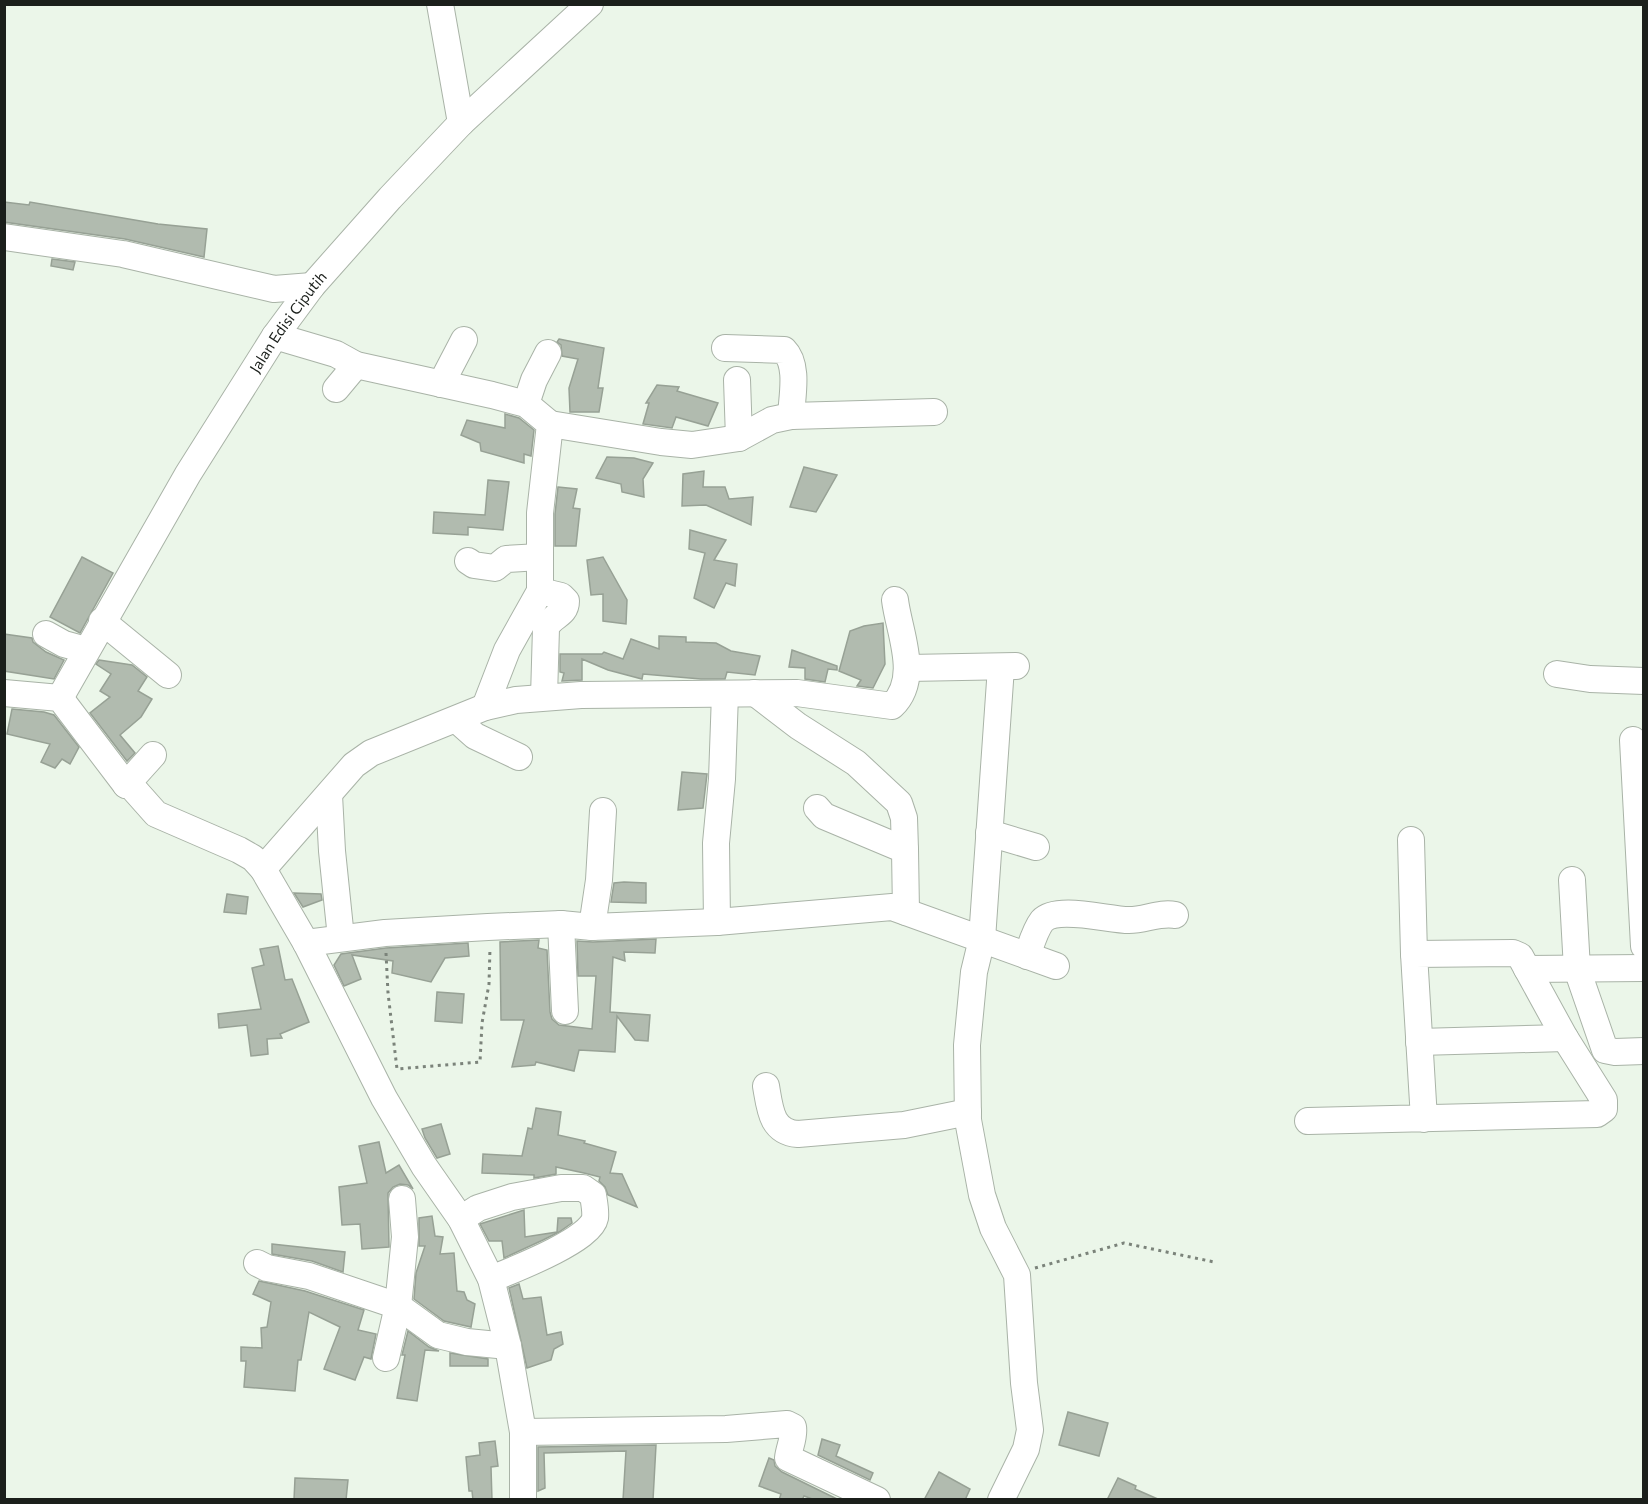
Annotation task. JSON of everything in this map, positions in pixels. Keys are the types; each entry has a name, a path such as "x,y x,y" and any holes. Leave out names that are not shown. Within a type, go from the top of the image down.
{"street":[{"path":"440,4 461,123"},
{"name":"Jalan Edisi Ciputih","path":"60,698 102,621 189,474 275,336 312,286 382,207 564,15 590,4"},
{"path":"4,237 123,254 274,289 312,286"},
{"path":"275,336 336,354 356,365 526,404 550,424 661,442 692,445 740,438 772,420 791,416 934,412"},
{"path":"441,384 464,340"},
{"path":"725,348 784,350 790,355 793,364 791,416"},
{"path":"526,404 534,380 548,353"},
{"path":"336,389 356,365"},
{"path":"737,380 740,438"},
{"path":"485,707 507,651 540,591 540,513 550,424"},
{"path":"468,561 474,565 495,568 506,559 540,557"},
{"path":"540,591 561,596 566,601 565,609 550,620 546,628 544,697"},
{"path":"263,869 354,765 371,753 485,707 516,700 581,694 755,693 797,693 892,706 899,699 908,668 895,600"},
{"path":"102,621 168,675"},
{"path":"46,634 64,644 86,650"},
{"path":"908,668 1010,666 989,833 982,939 974,972 966,1045 968,1112 982,1195 993,1228 1017,1275 1024,1383 1030,1430 1026,1449 1001,1500"},
{"path":"1557,674 1590,679 1644,681"},
{"path":"4,693 60,698 126,785 132,787 156,814 239,850 253,858 263,869 306,944 384,1098 424,1166 461,1219 491,1279 508,1346 523,1432 523,1500"},
{"path":"755,693 798,726 856,764 899,803 904,818 906,912"},
{"path":"717,922 716,843 722,779 725,694"},
{"path":"457,720 475,736 519,757"},
{"path":"1633,740 1644,946"},
{"path":"126,785 153,755"},
{"path":"328,795 341,938"},
{"path":"817,808 824,816 905,850"},
{"path":"592,927 599,880 603,811"},
{"path":"989,833 1036,847"},
{"path":"1411,840 1414,954 1424,1119"},
{"path":"1572,880 1576,969 1605,1050 1644,1051"},
{"path":"306,944 385,933 561,924 592,927 717,922 892,907 1056,966"},
{"path":"1027,956 1042,921 1055,914 1113,920 1143,920 1157,915 1175,915"},
{"path":"561,924 565,1011"},
{"path":"1308,1121 1597,1114 1604,1109 1604,1100 1565,1038 1520,956 1513,953 1414,954"},
{"path":"1527,969 1644,968"},
{"path":"1419,1042 1565,1038"},
{"path":"766,1086 769,1105 777,1126 785,1133 798,1134 904,1125 968,1112"},
{"path":"461,1219 478,1208 512,1197 561,1188 583,1188 593,1194 595,1219 589,1230 576,1240 491,1279"},
{"path":"386,1358 398,1306 405,1237 402,1199"},
{"path":"257,1263 267,1269 309,1276 398,1306 438,1335 467,1342 508,1346"},
{"path":"523,1432 726,1429 787,1424 794,1432 788,1458 877,1500"}],"path":[{"path":"385,933 388,993 397,1069 480,1062 482,1023 489,984 488,927"},
{"path":"1017,1275 1124,1244 1214,1262"}],"building":[{"path":"4,202 29,205 30,202 158,224 207,229 204,257 125,239 4,222"},
{"path":"52,259 75,262 73,270 51,266"},
{"path":"559,339 604,348 598,388 603,388 599,412 570,412 569,388 578,359 562,356 561,345 557,342"},
{"path":"657,385 679,387 677,391 718,403 708,426 676,417 672,428 643,424 649,403 646,403"},
{"path":"505,414 519,418 534,430 531,456 524,454 524,463 481,451 480,443 461,435 467,420 505,428"},
{"path":"607,457 634,458 653,463 643,479 644,497 622,492 621,484 596,478"},
{"path":"804,467 837,475 816,512 790,507"},
{"path":"704,471 703,487 725,487 729,499 753,497 751,525 706,505 682,506 683,474"},
{"path":"488,480 509,482 503,530 468,527 468,535 433,533 434,512 485,515"},
{"path":"558,487 577,489 573,508 580,509 576,546 555,546"},
{"path":"690,530 726,540 714,560 737,564 735,586 726,583 714,608 694,598 705,553 689,549"},
{"path":"82,557 113,573 80,633 50,617"},
{"path":"603,557 627,600 626,624 603,621 603,594 591,595 587,560"},
{"path":"883,623 885,664 873,688 857,686 861,680 839,671 850,631"},
{"path":"4,634 32,638 33,642 46,652 64,660 54,679 4,671"},
{"path":"659,636 686,637 686,642 716,643 731,651 760,656 755,675 727,672 725,679 701,679 643,674 642,679 608,670 582,659 582,680 562,681 564,673 560,672 560,654 602,654 604,652 623,659 631,639 659,649"},
{"path":"792,650 837,666 837,670 828,669 825,682 805,679 805,668 789,667"},
{"path":"99,660 132,665 147,677 138,691 152,699 141,717 120,735 135,753 127,761 90,713 110,697 100,691 111,674 96,664"},
{"path":"12,709 54,715 79,747 70,764 62,759 55,768 41,762 50,744 7,734"},
{"path":"682,772 707,774 703,808 678,810"},
{"path":"614,883 646,883 646,903 611,902"},
{"path":"294,893 321,894 322,900 303,907"},
{"path":"227,894 248,897 246,914 224,912"},
{"path":"656,939 655,953 624,952 625,961 613,957 610,1012 650,1015 648,1041 635,1040 617,1016 615,1052 579,1050 574,1071 536,1062 535,1065 512,1067 524,1020 501,1020 500,942 539,940 538,948 547,950 552,1019 559,1025 592,1029 596,976 578,976 577,941"},
{"path":"468,943 469,956 445,958 431,982 392,973 393,961 352,955 361,979 344,986 334,965 341,954 386,948"},
{"path":"278,946 285,980 292,979 309,1022 280,1034 282,1038 267,1039 268,1054 251,1056 247,1025 219,1028 218,1014 261,1009 252,968 264,965 260,949"},
{"path":"437,992 464,994 462,1023 435,1021"},
{"path":"536,1108 561,1112 558,1135 585,1141 584,1143 616,1152 610,1173 622,1174 637,1207 608,1195 605,1187 599,1181 600,1177 584,1173 556,1167 556,1174 534,1178 534,1175 482,1173 483,1154 522,1156 528,1128 532,1129"},
{"path":"441,1124 450,1154 437,1158 422,1129"},
{"path":"379,1142 386,1173 399,1165 413,1189 408,1185 400,1184 388,1193 389,1247 362,1249 360,1224 342,1225 339,1187 367,1183 359,1146"},
{"path":"524,1210 525,1237 557,1232 558,1218 571,1218 572,1223 559,1232 504,1258 502,1241 489,1241 480,1224"},
{"path":"432,1216 435,1236 443,1237 440,1254 454,1253 457,1291 464,1292 467,1300 475,1304 471,1327 444,1321 414,1299 416,1273 425,1246 419,1246 419,1218"},
{"path":"272,1244 345,1252 343,1272 312,1261 272,1254"},
{"path":"259,1281 305,1291 364,1310 358,1330 376,1334 371,1359 364,1357 355,1380 324,1369 340,1327 309,1312 301,1360 298,1360 295,1391 244,1387 246,1361 241,1361 241,1347 262,1348 261,1328 267,1327 271,1302 253,1294"},
{"path":"519,1284 523,1299 541,1297 547,1335 561,1332 563,1344 554,1349 551,1360 527,1368 509,1288"},
{"path":"408,1331 429,1347 439,1351 425,1350 417,1401 397,1398 405,1355 402,1355"},
{"path":"450,1353 488,1359 488,1366 450,1366"},
{"path":"1068,1412 1108,1423 1099,1456 1059,1445"},
{"path":"822,1439 840,1445 836,1456 873,1473 870,1480 818,1455"},
{"path":"495,1441 498,1466 491,1467 492,1500 473,1500 472,1491 469,1491 466,1457 480,1455 479,1443"},
{"path":"656,1445 653,1500 623,1500 626,1451 544,1453 545,1488 538,1491 538,1447"},
{"path":"769,1458 774,1460 775,1466 782,1472 839,1500 815,1500 804,1496 802,1500 779,1500 781,1494 759,1486"},
{"path":"939,1472 970,1489 965,1500 924,1500"},
{"path":"295,1478 348,1480 346,1500 294,1500"},
{"path":"1118,1478 1136,1486 1135,1489 1160,1500 1107,1500"}]}
